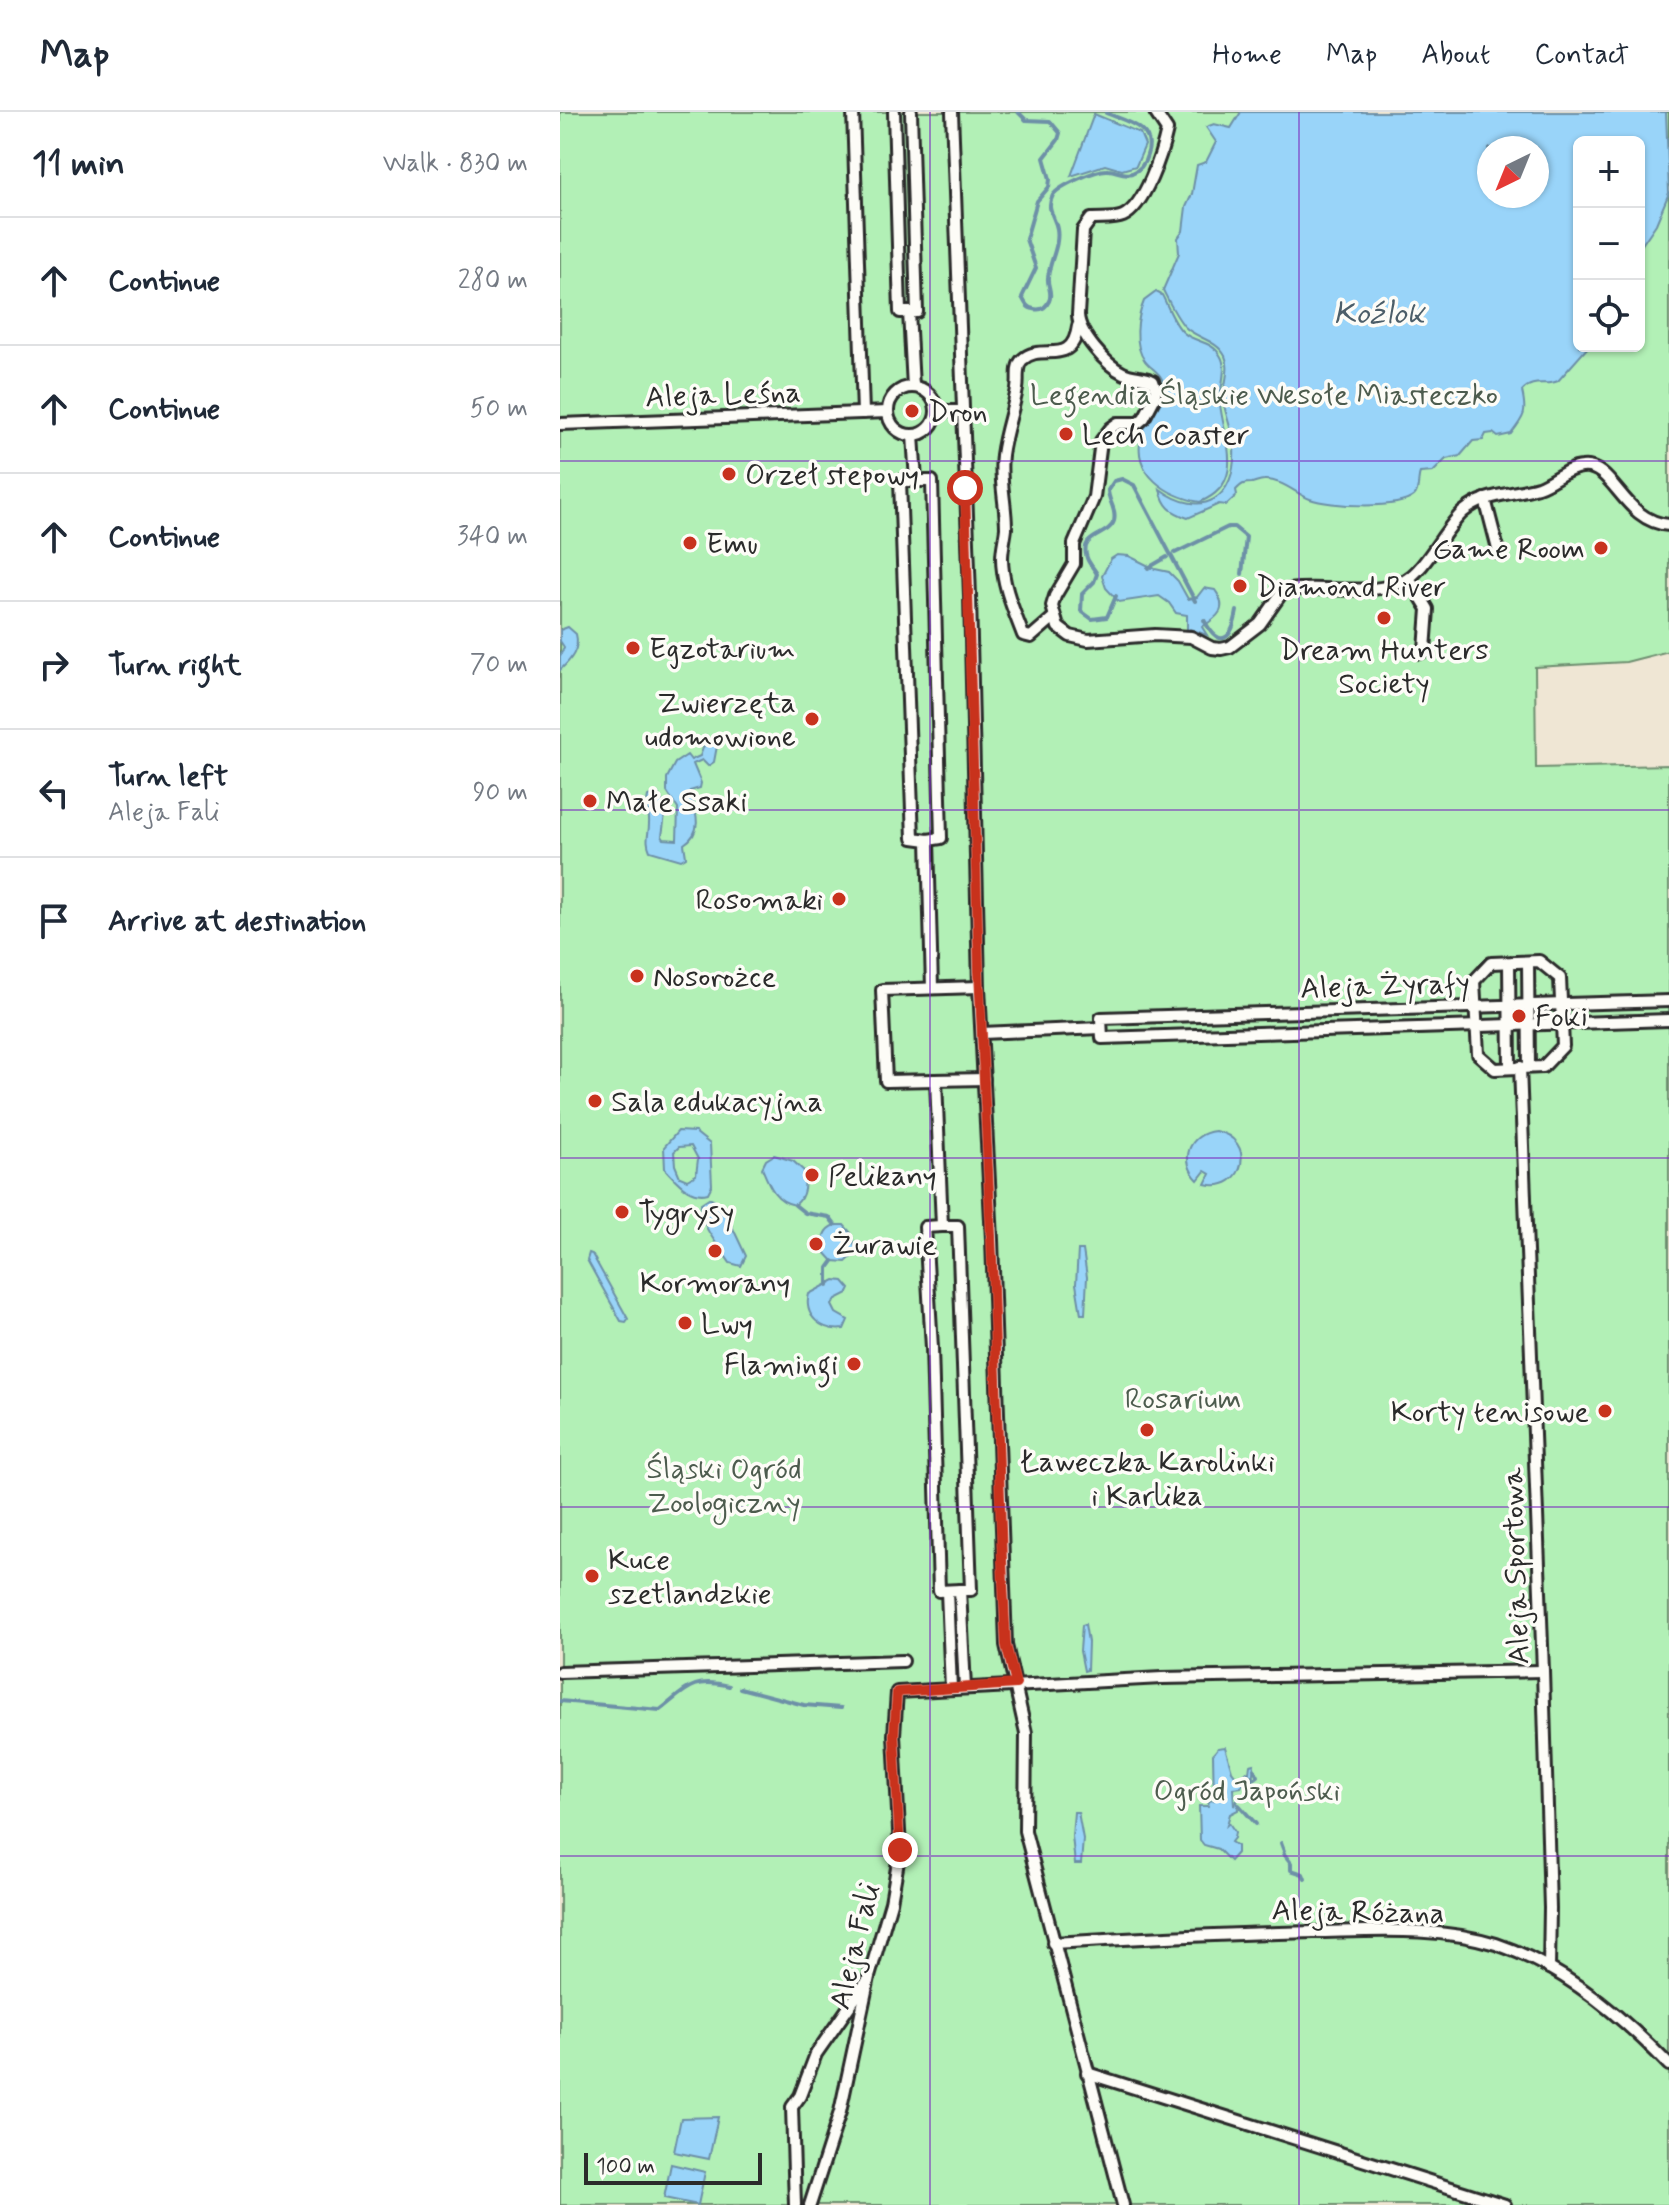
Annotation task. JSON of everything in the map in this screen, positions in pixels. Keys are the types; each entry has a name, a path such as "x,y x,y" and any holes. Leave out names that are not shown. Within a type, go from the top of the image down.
{"street":[{"path":"853,112 863,413"},
{"path":"894,112 900,312 917,312 911,112"},
{"path":"952,112 970,612 979,987 1006,1645 1026,1733 1025,1831 1123,2205"},
{"path":"1054,617 1031,637 1023,635 1003,570 1006,528 1002,456 1019,363 1034,354 1067,349 1077,336 1083,230 1091,219 1115,218 1129,212 1148,185 1167,130 1155,112"},
{"path":"909,312 913,387"},
{"path":"1079,324 1089,342 1118,371 1147,378 1153,381 1156,390 1144,418 1138,423 1118,423 1101,441 1094,497 1074,544 1074,564 1052,606 1062,630 1079,639 1098,641 1155,635 1191,637 1212,648 1230,647 1260,624 1281,594 1289,590 1395,585 1409,578 1464,512 1485,499 1539,487 1584,466 1605,475 1641,516 1669,525"},
{"path":"913,387 932,397 937,411 927,431 913,435 899,431 888,412 898,392 913,387"},
{"path":"937,411 961,411"},
{"name":"Aleja Leśna","path":"560,424 888,412"},
{"path":"913,435 916,481"},
{"path":"900,481 932,481 941,838 928,840 913,838 900,481"},
{"path":"1485,499 1499,553"},
{"path":"1409,578 1428,609 1425,650 1420,653"},
{"path":"928,840 932,988"},
{"path":"1539,961 1560,978 1563,1046 1543,1067 1495,1069 1478,1054 1474,981 1491,963 1528,962 1539,961"},
{"path":"1520,1067 1529,1025 1528,962"},
{"path":"1509,963 1510,1026 1520,1067"},
{"path":"979,987 882,990 886,1081 984,1079"},
{"name":"Aleja Żyrafy","path":"1102,1028 1476,1006 1669,1001"},
{"name":"Aleja Żyrafy","path":"1102,1028 1477,1027 1669,1020"},
{"path":"982,1033 1102,1028"},
{"name":"Aleja Sportowa","path":"1520,1067 1543,1671 1549,1968"},
{"path":"936,1080 942,1226"},
{"path":"958,1226 971,1590 960,1590 939,1591 925,1227 958,1226"},
{"path":"960,1590 965,1688"},
{"path":"947,1591 951,1689 1162,1678 1543,1671"},
{"path":"560,1672 903,1661"},
{"name":"Aleja Fali","path":"810,2205 840,2112 869,1977 891,1902 900,1850 894,1735 897,1692 951,1689"},
{"name":"Aleja Różana","path":"1053,1943 1277,1933 1439,1932 1496,1944 1549,1968 1604,2005 1669,2065"},
{"path":"795,2205 792,2107 800,2096 821,2046 869,1977"},
{"path":"1087,2073 1505,2205"}],"green space":[{"path":"560,112 1669,112 1669,651 1626,662 1535,667 1536,768 1669,765 1669,2205 560,2205"}],"water":[{"name":"Koźlok","path":"1241,112 1666,112 1669,193 1656,224 1645,240 1645,136 1573,136 1573,352 1584,352 1558,381 1531,385 1522,391 1524,414 1511,434 1498,437 1493,433 1486,434 1483,440 1473,441 1460,456 1446,459 1433,472 1420,473 1416,494 1406,500 1379,505 1332,503 1310,499 1276,482 1262,480 1241,485 1236,490 1237,495 1226,505 1219,504 1188,518 1169,508 1160,489 1190,503 1203,503 1223,491 1230,480 1233,465 1234,447 1223,399 1227,374 1225,356 1217,346 1185,327 1163,290 1179,253 1178,238 1183,231 1197,165 1206,162 1216,142 1206,127 1214,124 1231,128"},
{"path":"1094,114 1140,133 1145,145 1136,166 1122,170 1105,165 1071,176"},
{"path":"1156,292 1162,295 1180,330 1217,350 1223,360 1220,404 1228,446 1228,472 1224,484 1215,494 1200,502 1165,489 1147,472 1142,462 1141,436 1164,392 1161,378 1141,355 1138,339 1138,323 1144,301"},
{"path":"1117,555 1129,556 1155,569 1169,572 1188,599 1197,597 1204,588 1215,590 1221,607 1217,616 1202,627 1207,635 1190,629 1187,631 1187,615 1176,613 1159,596 1119,602 1106,588 1102,576 1111,559"},
{"path":"568,627 576,634 577,645 560,670 564,647 560,641 560,630"},
{"path":"716,739 717,746 714,762 708,766 702,760 693,764 701,783 700,788 690,791 697,820 694,833 684,844 686,857 681,860 650,851 647,840 648,796 657,793 663,803 662,836 677,840 678,809 667,792 667,778 675,763 687,755 691,760 700,756 706,740"},
{"path":"678,1131 695,1132 710,1144 712,1185 708,1193 689,1191 665,1169 664,1147","holes":["691,1146 698,1159 696,1175 687,1180 680,1177 674,1152 679,1147"]},
{"path":"1215,1131 1228,1136 1241,1153 1237,1173 1230,1181 1219,1185 1205,1184 1210,1174 1205,1171 1198,1180 1192,1173 1188,1157 1198,1137"},
{"path":"774,1155 793,1161 804,1171 803,1194 795,1205 778,1196 762,1168 766,1160"},
{"path":"709,1198 722,1205 746,1256 741,1266 730,1263 706,1227 701,1203"},
{"path":"835,1225 844,1225 851,1233 857,1252 846,1262 833,1261 823,1250 824,1235"},
{"path":"1078,1250 1083,1250 1087,1277 1085,1314 1081,1314 1076,1284"},
{"path":"589,1253 628,1319 626,1322 621,1321 587,1260"},
{"path":"835,1280 843,1281 850,1289 832,1305 836,1313 848,1320 844,1329 822,1325 809,1309 809,1294"},
{"path":"1085,1624 1088,1642 1087,1670 1084,1671 1080,1651 1082,1625"},
{"path":"1225,1747 1232,1771 1238,1779 1249,1773 1250,1765 1254,1764 1252,1781 1246,1779 1241,1787 1233,1788 1234,1806 1237,1799 1238,1810 1230,1814 1227,1825 1229,1823 1235,1832 1231,1842 1237,1846 1237,1853 1230,1861 1218,1849 1204,1845 1200,1840 1199,1806 1208,1806 1209,1801 1214,1800 1213,1754 1218,1748"},
{"path":"1074,1812 1078,1812 1083,1839 1081,1864 1075,1864 1072,1836"},
{"path":"718,2117 709,2159 674,2152 681,2118"},
{"path":"671,2164 705,2172 698,2205 664,2198"}],"waterway":[{"path":"1018,112 1026,120 1050,121 1060,133 1044,158 1049,187 1037,201 1026,239 1036,268 1022,297 1028,306 1037,309 1045,307 1050,298 1048,278 1058,235 1050,209 1053,195 1070,183 1096,172 1132,173 1140,168 1146,158 1149,145 1143,132 1130,122 1106,113"},
{"name":"Diamond River","path":"1116,596 1107,617 1092,619 1081,611 1082,594 1097,574 1085,550 1090,540 1114,521 1108,490 1114,481 1122,479 1134,485 1195,601"},
{"name":"Diamond River","path":"1175,553 1228,527 1234,527 1246,537 1242,574"},
{"name":"Diamond River","path":"1148,568 1167,557"},
{"name":"Diamond River","path":"1204,620 1215,635 1225,638 1232,629 1237,611"},
{"path":"795,1205 805,1213 829,1217 835,1225"},
{"path":"828,1285 828,1268 833,1261"},
{"path":"560,1701 660,1710 698,1684 729,1686"},
{"path":"740,1688 804,1705 841,1708"},
{"path":"1251,1776 1254,1779 1258,1776 1254,1769"},
{"path":"1239,1805 1256,1824"},
{"path":"1281,1843 1284,1851"},
{"path":"1284,1854 1291,1863 1291,1870 1303,1874 1305,1879"}],"place":[{"name":"Dron","path":"912,411"},
{"name":"Lech Coaster","path":"1066,434"},
{"name":"Orzeł stepowy","path":"729,474"},
{"name":"Emu","path":"690,543"},
{"name":"Game Room","path":"1601,548"},
{"name":"Diamond River","path":"1240,586"},
{"name":"Dream Hunters Society","path":"1384,618"},
{"name":"Egzotarium","path":"633,648"},
{"name":"Zwierzęta udomowione","path":"812,719"},
{"name":"Małe Ssaki","path":"590,801"},
{"name":"Rosomaki","path":"839,899"},
{"name":"Nosorożce","path":"637,976"},
{"name":"Foki","path":"1519,1016"},
{"name":"Sala edukacyjna","path":"595,1101"},
{"name":"Pelikany","path":"812,1175"},
{"name":"Tygrysy","path":"622,1212"},
{"name":"Żurawie","path":"816,1244"},
{"name":"Kormorany","path":"715,1251"},
{"name":"Lwy","path":"685,1323"},
{"name":"Flamingi","path":"854,1364"},
{"name":"Korty tenisowe","path":"1605,1411"},
{"name":"Ławeczka Karolinki i Karlika","path":"1147,1430"},
{"name":"Kuce szetlandzkie","path":"592,1576"}],"route":[{"path":"900,1850 894,1735 897,1692 1016,1684 1006,1645 1002,1560 979,971 965,488"}],"park label":[{"name":"Legendia Śląskie Wesołe Miasteczko","path":"1264,394"},
{"name":"Rosarium","path":"1183,1398"},
{"name":"Śląski Ogród Zoologiczny","path":"724,1485"},
{"name":"Ogród Japoński","path":"1247,1790"}]}
